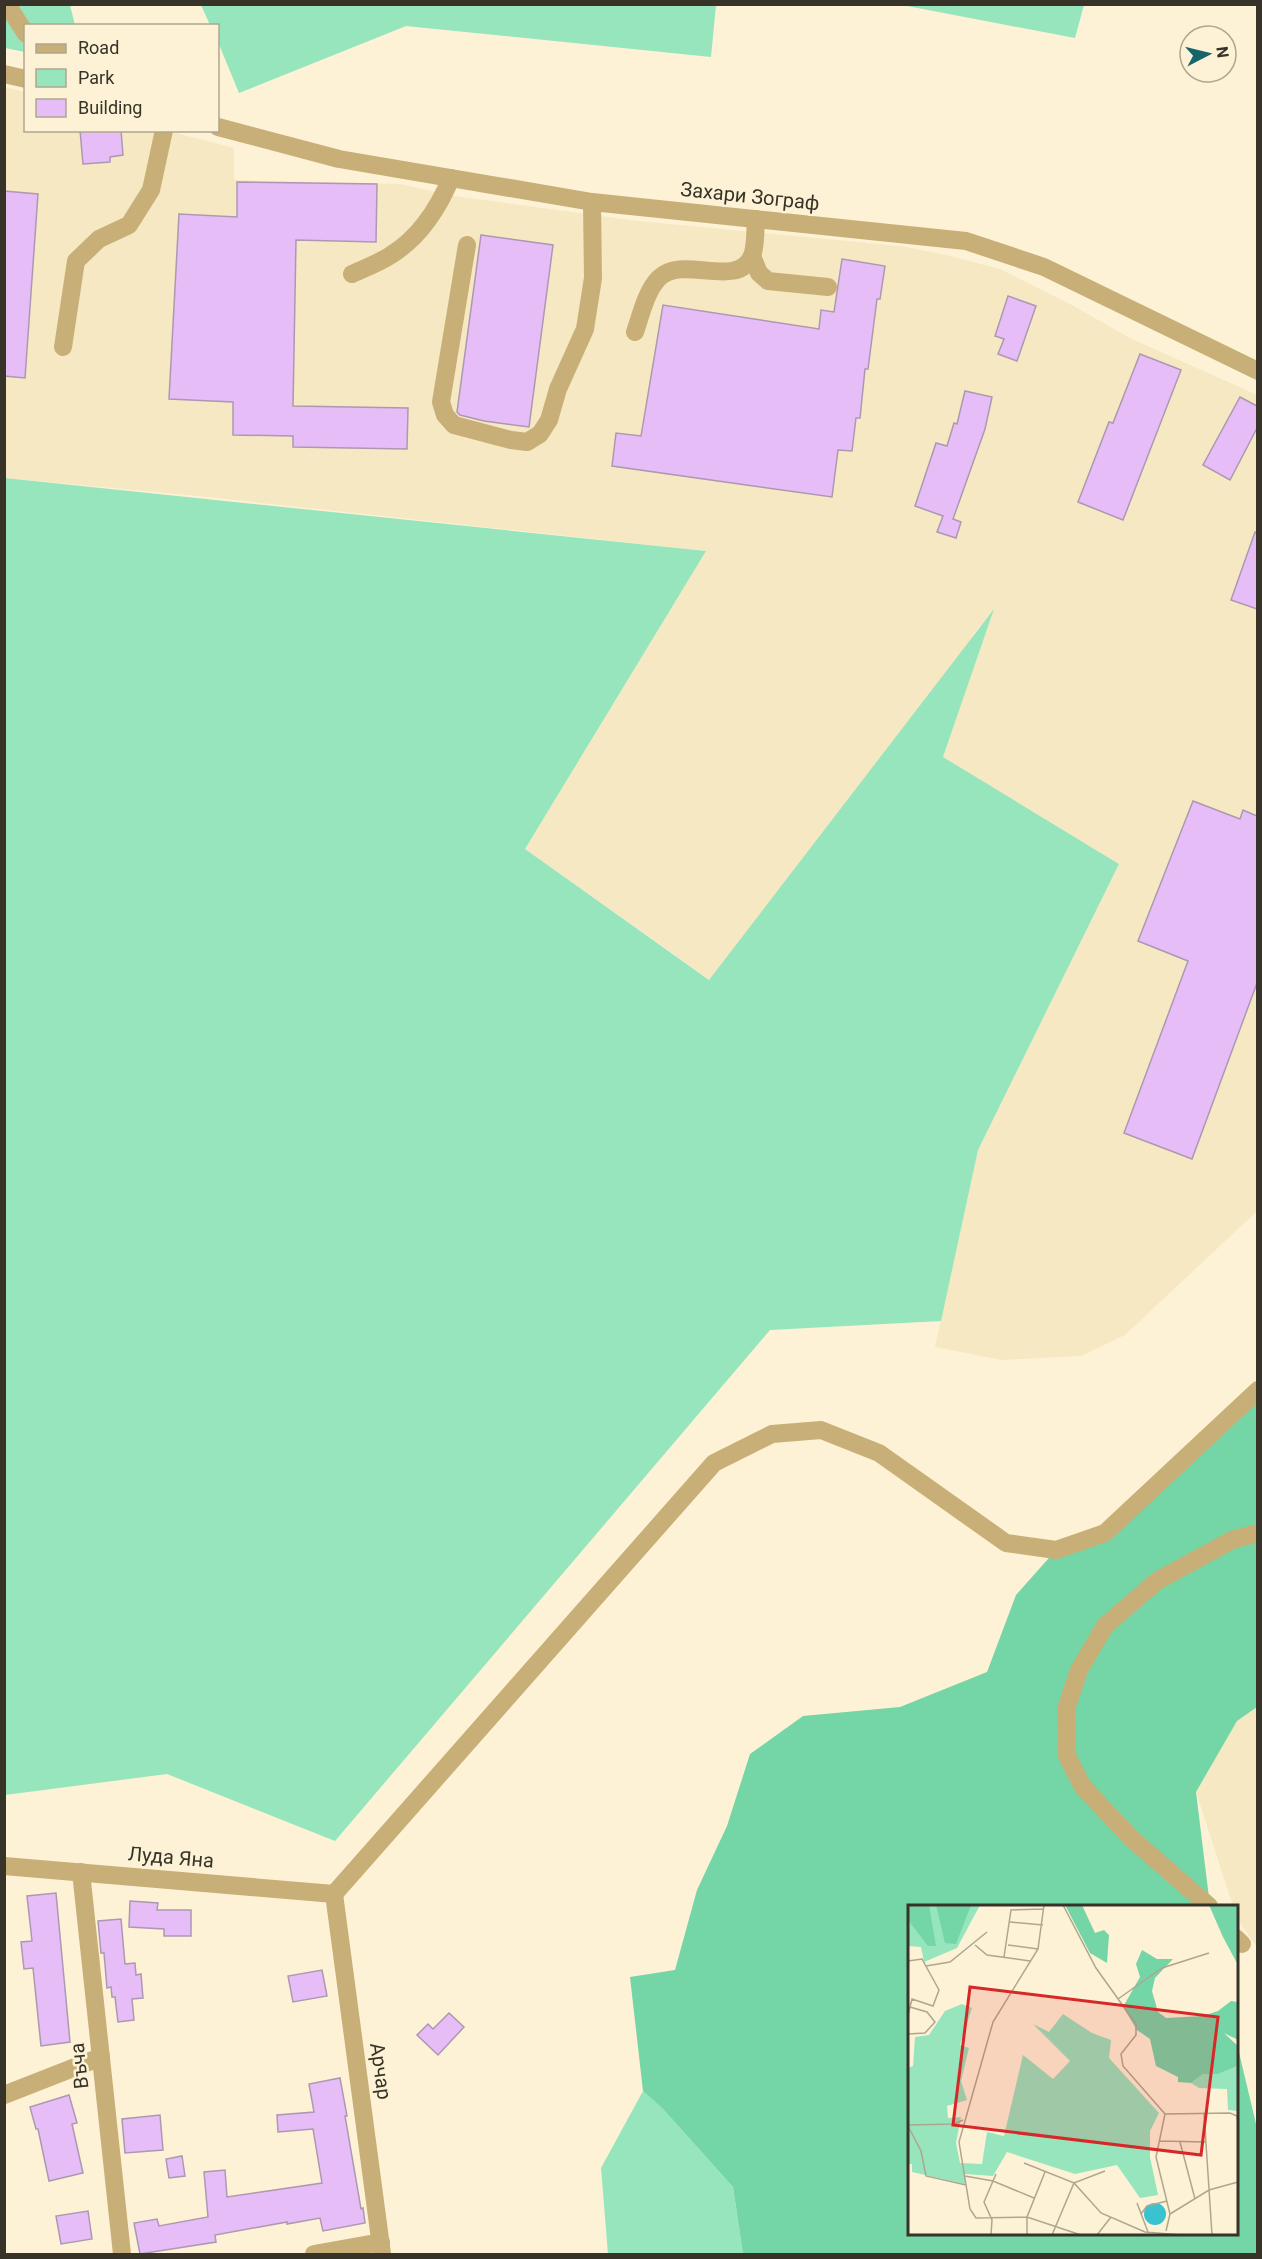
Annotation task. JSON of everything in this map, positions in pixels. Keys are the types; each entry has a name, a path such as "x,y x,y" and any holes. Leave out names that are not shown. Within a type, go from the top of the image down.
{"street":[{"path":"10,4 10,9 24,31"},
{"path":"4,74 24,79"},
{"name":"Захари Зограф","path":"219,127 339,159 592,202 966,241 1044,267 1257,371"},
{"path":"63,347 76,261 99,239 129,225 151,190 164,132"},
{"path":"352,274 392,255 419,232 441,202 451,178"},
{"path":"466,245 441,402 445,416 454,425 511,441 527,442 540,434 549,420 558,390 585,329 593,278 592,202"},
{"path":"756,219 752,256 759,273 768,281 828,287"},
{"path":"635,332 652,285 660,275 684,268 725,273 745,264 752,256"},
{"path":"334,1894 714,1463 772,1434 821,1430 879,1453 1006,1543 1056,1550 1105,1533 1257,1390"},
{"path":"1208,1905 1131,1838 1083,1787 1067,1756 1066,1709 1079,1670 1105,1626 1157,1581 1232,1540 1257,1533"},
{"name":"Луда Яна","path":"4,1866 334,1894"},
{"name":"Въча","path":"81,1872 122,2254"},
{"name":"Арчар","path":"334,1894 382,2248"},
{"path":"4,2095 101,2057"},
{"path":"314,2254 382,2248"}],"shaded area":[{"path":"4,87 24,92 24,132 172,132 234,148 234,180 400,184 454,196 638,221 901,246 946,255 1000,269 1068,303 1132,339 1257,395 1257,1211 1125,1335 1081,1356 1002,1360 935,1347 978,1150 1119,864 943,757 993,611 972,636 975,640 710,980 525,849 706,551 188,495 5,478"},
{"path":"1257,1707 1257,1947 1238,1920 1238,1905 1233,1905 1196,1792 1237,1721"}],"green space":[{"path":"4,5 70,5 75,24 24,24 24,52 5,48"},
{"path":"201,5 716,5 711,57 406,26 239,93 219,44 219,24 210,24"},
{"path":"902,5 1084,5 1075,38"},
{"path":"5,478 706,551 525,849 709,980 994,609 943,757 1119,864 978,1150 941,1321 770,1330 335,1841 167,1774 5,1795"},
{"path":"1257,1399 1257,1707 1237,1721 1196,1792 1210,1905 908,1905 908,2235 1238,2235 1238,2048 1257,2128 1257,2254 743,2254 733,2187 663,2109 643,2091 630,1977 675,1970 697,1890 727,1826 750,1754 803,1716 900,1707 987,1672 1016,1595 1056,1550 1105,1533"},
{"path":"643,2091 663,2109 733,2187 743,2254 608,2254 601,2168"}],"building":[{"path":"80,132 121,132 123,155 110,157 110,162 83,164"},
{"path":"237,182 377,184 376,242 296,240 293,406 408,408 407,449 293,447 293,436 233,435 233,402 169,399 179,214 237,217"},
{"path":"4,191 38,194 25,378 4,376"},
{"path":"481,235 553,245 529,427 484,421 460,415 457,412"},
{"path":"842,259 885,266 880,299 877,299 868,369 865,369 860,418 856,418 852,451 838,450 832,497 612,466 616,433 641,436 663,305 819,329 821,310 834,312"},
{"path":"1008,296 1036,306 1017,361 998,354 1004,339 995,336"},
{"path":"1140,354 1181,370 1123,520 1078,502 1109,422 1113,423"},
{"path":"965,391 992,397 985,429 953,519 961,522 956,538 937,532 943,516 915,506 936,443 947,446 954,423 957,424"},
{"path":"1240,397 1257,406 1257,428 1230,480 1203,465"},
{"path":"1255,532 1257,533 1257,609 1231,600"},
{"path":"1193,801 1240,819 1243,810 1257,816 1257,983 1192,1159 1124,1133 1188,961 1138,941"},
{"path":"56,1893 70,2042 41,2046 33,1968 24,1969 21,1942 32,1941 27,1896"},
{"path":"130,1901 158,1903 157,1910 191,1910 191,1936 164,1936 164,1929 129,1927"},
{"path":"121,1919 125,1964 135,1963 136,1975 141,1974 143,1998 132,1999 134,2020 118,2022 115,1997 112,1997 111,1987 107,1988 98,1921"},
{"path":"322,1970 327,1996 293,2002 288,1976"},
{"path":"449,2013 464,2027 438,2055 417,2035 428,2024 433,2029"},
{"path":"340,2078 365,2223 323,2231 320,2218 287,2224 287,2222 215,2235 216,2242 140,2254 134,2223 157,2219 159,2226 208,2217 204,2172 225,2170 227,2197 322,2183 313,2129 278,2132 277,2115 314,2112 309,2084"},
{"path":"69,2095 77,2123 72,2124 83,2173 49,2181 38,2129 36,2129 30,2107"},
{"path":"160,2115 163,2150 125,2153 122,2119"},
{"path":"182,2156 185,2176 169,2178 166,2159"},
{"path":"88,2211 92,2239 61,2244 56,2216"}]}
